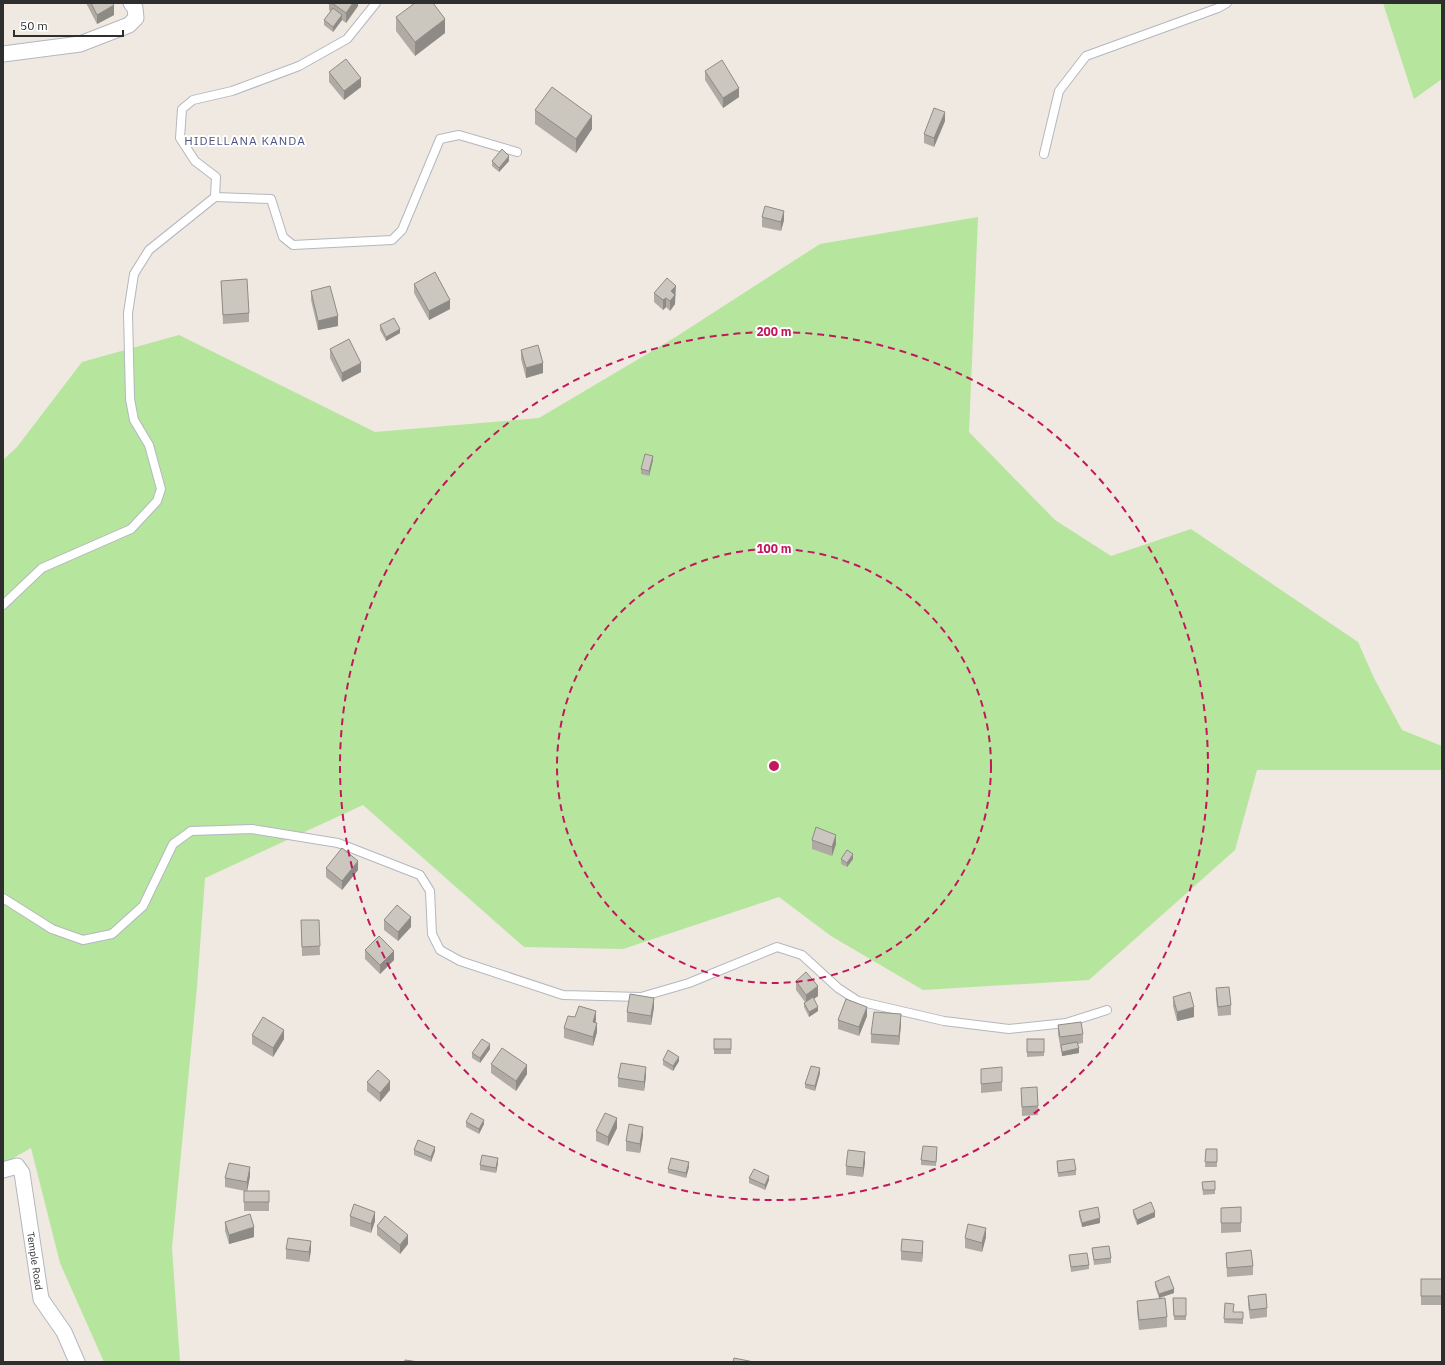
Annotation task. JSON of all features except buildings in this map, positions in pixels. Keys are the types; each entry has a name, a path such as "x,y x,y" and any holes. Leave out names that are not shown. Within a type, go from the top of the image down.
{"street":[{"path":"3,54 80,44 122,28 129,25 136,18 135,8 131,3"},
{"name":"Temple Road","path":"3,1170 17,1166 22,1173 41,1299 64,1332 77,1362"}],"lane":[{"path":"215,197 216,177 195,162 180,138 182,109 192,100 232,91 299,66 347,39 376,3"},
{"path":"1044,154 1060,91 1086,56 1218,8 1227,3"},
{"path":"3,605 42,568 131,529 157,501 161,489 149,445 134,420 130,399 128,312 134,274 149,250 215,197 271,199 283,237 293,245 392,240 402,230 440,139 459,135 517,152"},
{"path":"3,898 52,929 83,940 112,934 144,906 173,844 191,830 252,829 338,843 420,875 430,891 432,934 440,950 460,961 563,995 641,996 689,983 777,947 802,955 838,988 858,1000 944,1021 1009,1029 1066,1023 1107,1010"}],"green space":[{"path":"1383,3 1442,3 1442,79 1414,99"},
{"path":"978,217 969,432 1055,520 1111,556 1191,529 1358,642 1374,678 1402,730 1442,746 1442,770 1257,770 1235,850 1089,980 923,990 831,936 779,897 623,949 524,947 363,805 205,878 197,987 172,1248 180,1362 104,1362 60,1263 31,1148 3,1164 3,460 17,447 82,362 179,335 375,432 539,418 674,338 820,244"}],"district":[{"name":"HIDELLANA KANDA","path":"245,141"}]}
